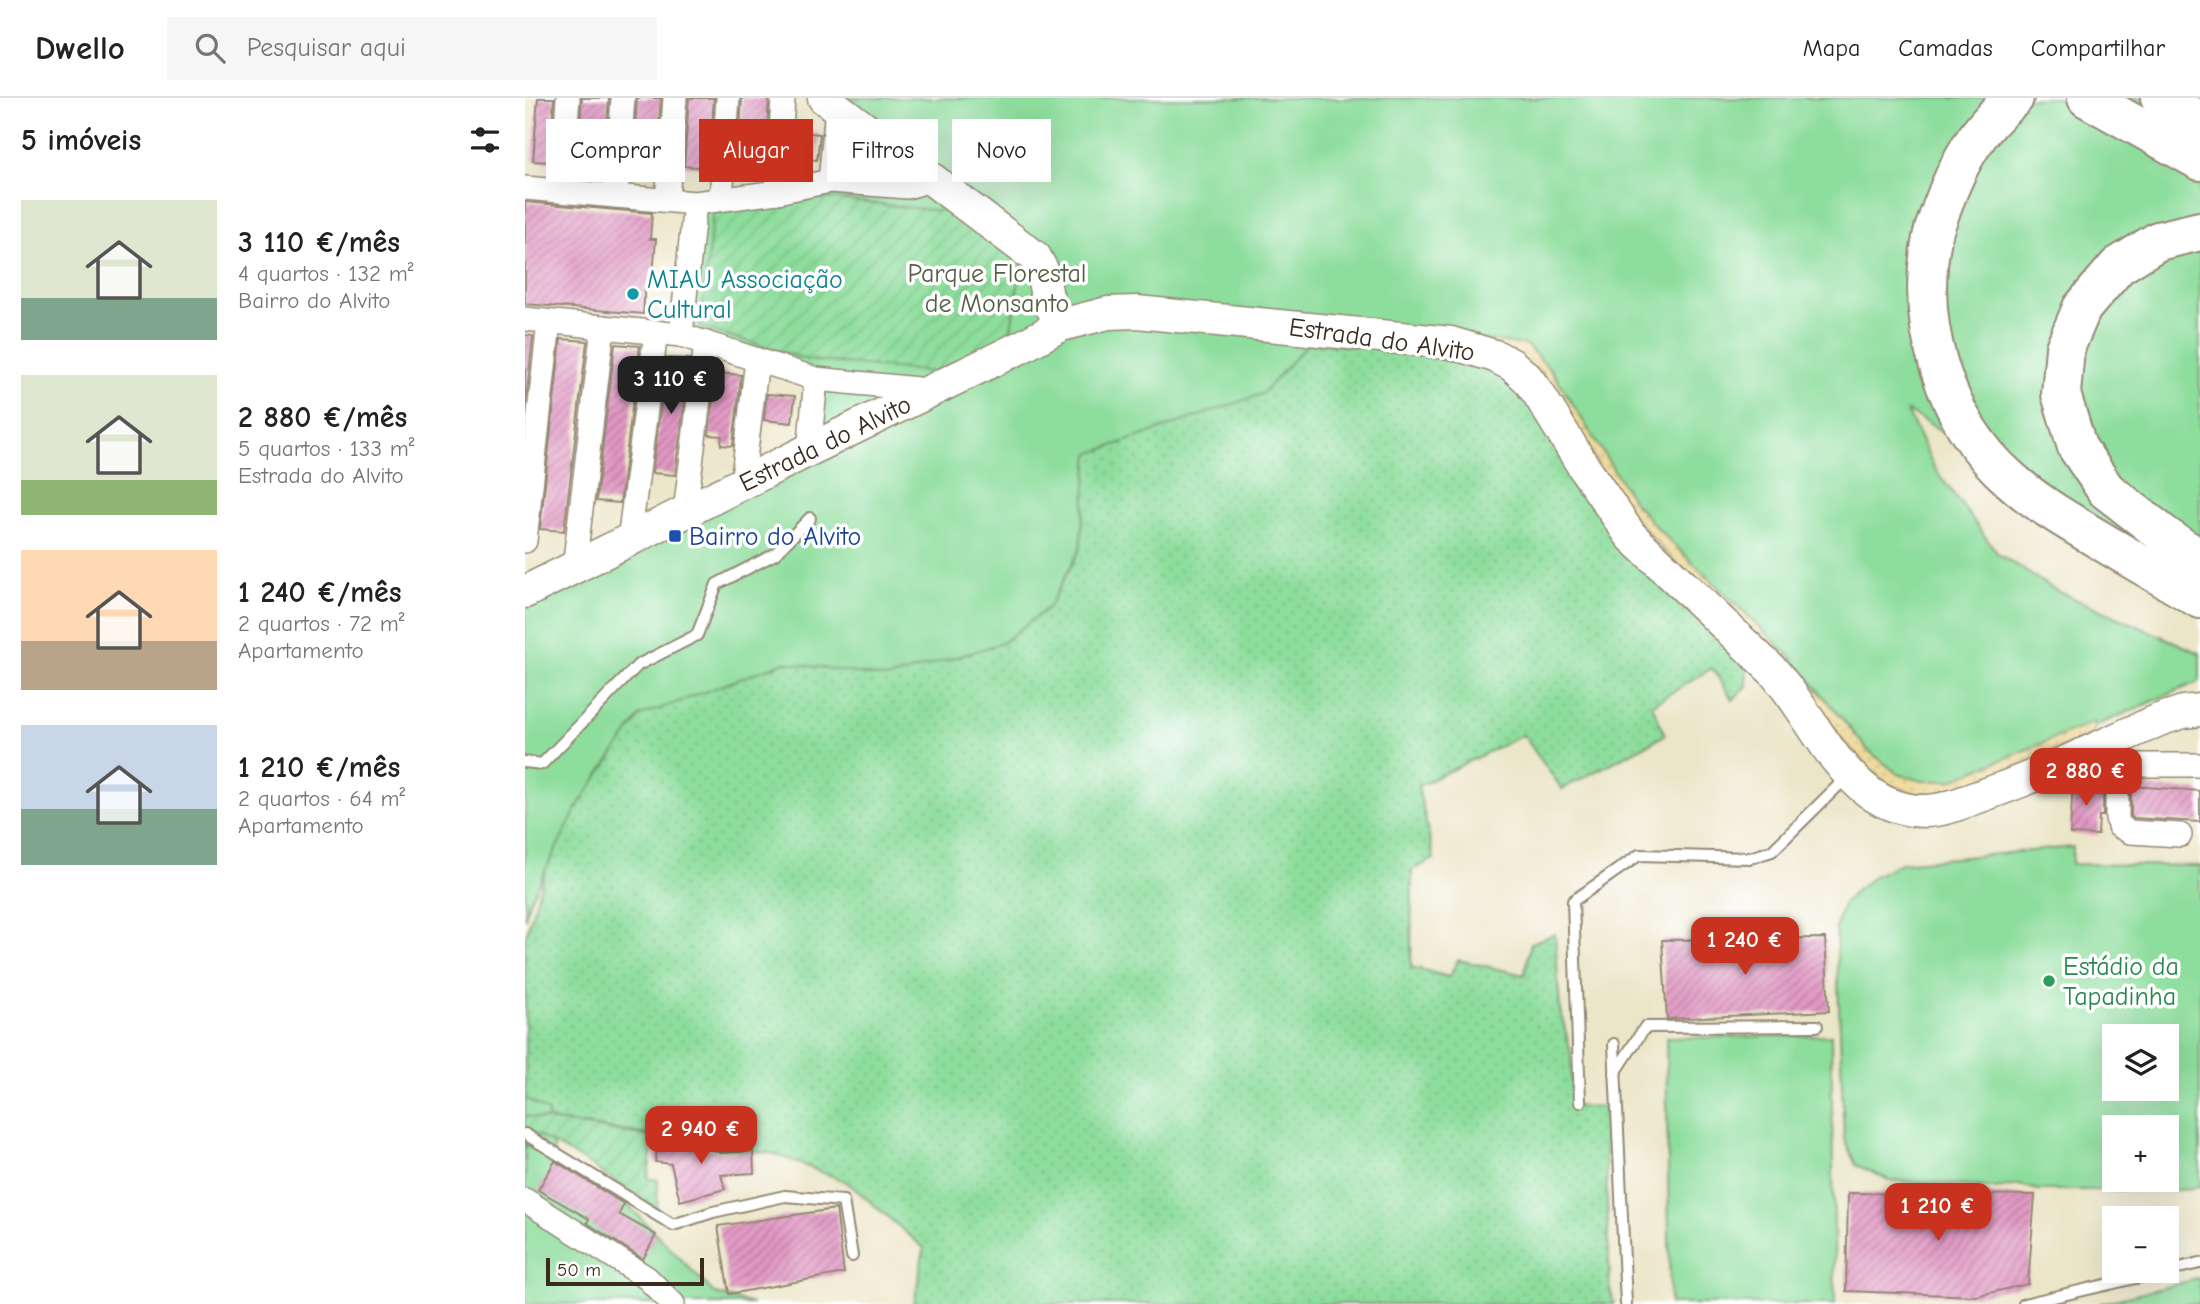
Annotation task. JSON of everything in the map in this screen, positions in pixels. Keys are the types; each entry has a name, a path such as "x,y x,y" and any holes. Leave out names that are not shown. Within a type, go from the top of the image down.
{"highway":[{"path":"2087,98 2200,162"},
{"path":"2160,98 2200,121"},
{"path":"2004,107 1964,155 1932,236 1927,286 1932,338 1943,378 1958,416 1977,444 2010,479 2056,514 2200,599"},
{"path":"2200,231 2158,241 2118,266 2081,308 2065,348 2061,394 2077,447 2106,490 2200,559"}],"street":[{"path":"561,191 568,98"},
{"path":"616,196 623,98"},
{"path":"667,200 675,98"},
{"path":"721,199 728,98"},
{"path":"778,192 783,98"},
{"path":"831,103 852,119"},
{"path":"525,188 695,203 778,192 827,182"},
{"path":"843,182 907,187 920,182"},
{"path":"936,182 1035,257 1042,270 1047,297 1061,325"},
{"path":"681,335 695,203"},
{"name":"Estrada do Alvito","path":"525,592 1061,325 1108,313 1137,312 1451,343 1495,356 1512,365 1541,396 1630,536 1773,671 1849,774 1871,793 1888,803 1913,811 1939,810 2116,752 2159,720 2200,710"},
{"path":"525,319 681,335 816,379 918,389 924,395"},
{"path":"525,541 549,322"},
{"path":"574,568 603,327"},
{"path":"628,541 656,332"},
{"path":"685,512 706,343"},
{"path":"742,484 757,359"},
{"path":"809,450 816,379"},
{"path":"2180,835 2130,832 2119,827 2116,752 2200,765"},
{"path":"525,1200 647,1279 673,1304"}],"lane":[{"path":"525,762 543,764 638,665 697,635 717,584 775,554 810,518"},
{"path":"1580,1102 1573,901 1639,855 1751,858 1772,852 1849,774"},
{"path":"1615,1073 1645,1027 1817,1026"},
{"path":"1614,1044 1626,1304"},
{"path":"525,1134 673,1225 713,1212 785,1196 843,1201 852,1256"},
{"path":"2024,1304 2200,1263"}],"green space":[{"name":"Parque Florestal de Monsanto","path":"813,98 2200,98 2200,580 1907,411 1935,469 1998,554 2057,591 2200,653 2200,681 2095,726 2094,722 1949,781 1922,781 1898,774 1868,750 1790,656 1660,531 1633,501 1552,371 1526,345 1328,321 1262,394 1089,454 1080,549 1049,607 1002,643 888,678 785,662 640,716 579,804 529,902 525,919 525,598 809,459 816,388 680,342 693,204 835,187 835,182 938,182 938,119 838,119"},
{"path":"819,197 930,210 953,210 1022,261 1010,335 935,372 808,360 700,327 713,212"},
{"path":"1100,332 1431,350 1490,363 1530,398 1746,664 1747,686 1733,700 1712,668 1652,705 1665,735 1562,789 1523,735 1418,786 1434,859 1412,870 1411,967 1449,977 1458,960 1524,975 1531,943 1555,934 1560,1010 1571,1053 1571,1106 1604,1107 1610,1289 1614,1304 914,1304 924,1248 847,1182 775,1154 525,1116 525,938 549,858 596,769 649,701"},
{"path":"2073,847 2072,864 2200,866 2200,1187 2179,1190 2179,1115 2102,1115 2102,1190 2038,1190 2020,1185 1995,1188 1889,1180 1856,1165 1844,1139 1836,927 1843,904 1874,876 1901,863"},
{"path":"1831,1035 1835,1304 1670,1304 1666,1038"},
{"path":"525,1098 547,1111 555,1159 525,1142"},
{"path":"525,1116 653,1137 648,1178 658,1180 657,1209 584,1161 525,1128"},
{"path":"525,1144 625,1202 715,1294 753,1304 525,1304"},
{"path":"2200,1278 2200,1304 2099,1304"}],"sand":[{"path":"1430,326 1509,336 1540,357 1570,397 1633,501 1660,531 1790,656 1868,750 1898,774 1922,781 1949,781 2094,722 2092,736 1943,793 1918,794 1894,787 1882,780 1843,741 1807,689 1769,648 1663,550 1620,501 1541,372"}],"building":[{"path":"538,98 554,98 552,119 546,119 546,162 533,161"},
{"path":"582,98 609,98 607,119 580,119"},
{"path":"637,98 661,98 659,119 636,119"},
{"path":"689,98 714,98 712,119 699,119 699,167 685,166"},
{"path":"742,98 769,98 768,119 741,119"},
{"path":"813,133 820,134 817,160 813,160"},
{"path":"525,202 652,213 650,239 656,239 654,263 651,286 645,286 643,314 525,304"},
{"path":"525,335 533,336 525,412"},
{"path":"561,339 587,341 564,531 540,529"},
{"path":"615,344 640,346 620,503 596,501"},
{"path":"667,358 690,359 675,475 652,473"},
{"path":"716,373 741,375 733,446 721,445 722,436 709,435"},
{"path":"767,394 795,396 792,423 764,420"},
{"path":"2073,781 2103,784 2103,816 2099,816 2098,835 2070,834"},
{"path":"2131,786 2200,791 2200,822 2133,818"},
{"path":"1825,938 1829,1011 1667,1019 1662,940"},
{"path":"659,1138 695,1143 721,1153 753,1151 754,1173 721,1175 725,1189 680,1201 671,1164 655,1162"},
{"path":"555,1161 624,1204 619,1214 656,1235 643,1259 587,1223 589,1219 538,1190"},
{"path":"1848,1193 2035,1195 2028,1284 1976,1296 1846,1291"},
{"path":"836,1209 844,1273 729,1294 718,1226"}],"place":[{"name":"MIAU Associação Cultural","path":"633,294"},
{"name":"Bairro do Alvito","path":"675,536"},
{"name":"Estádio da Tapadinha","path":"2049,981"}]}
